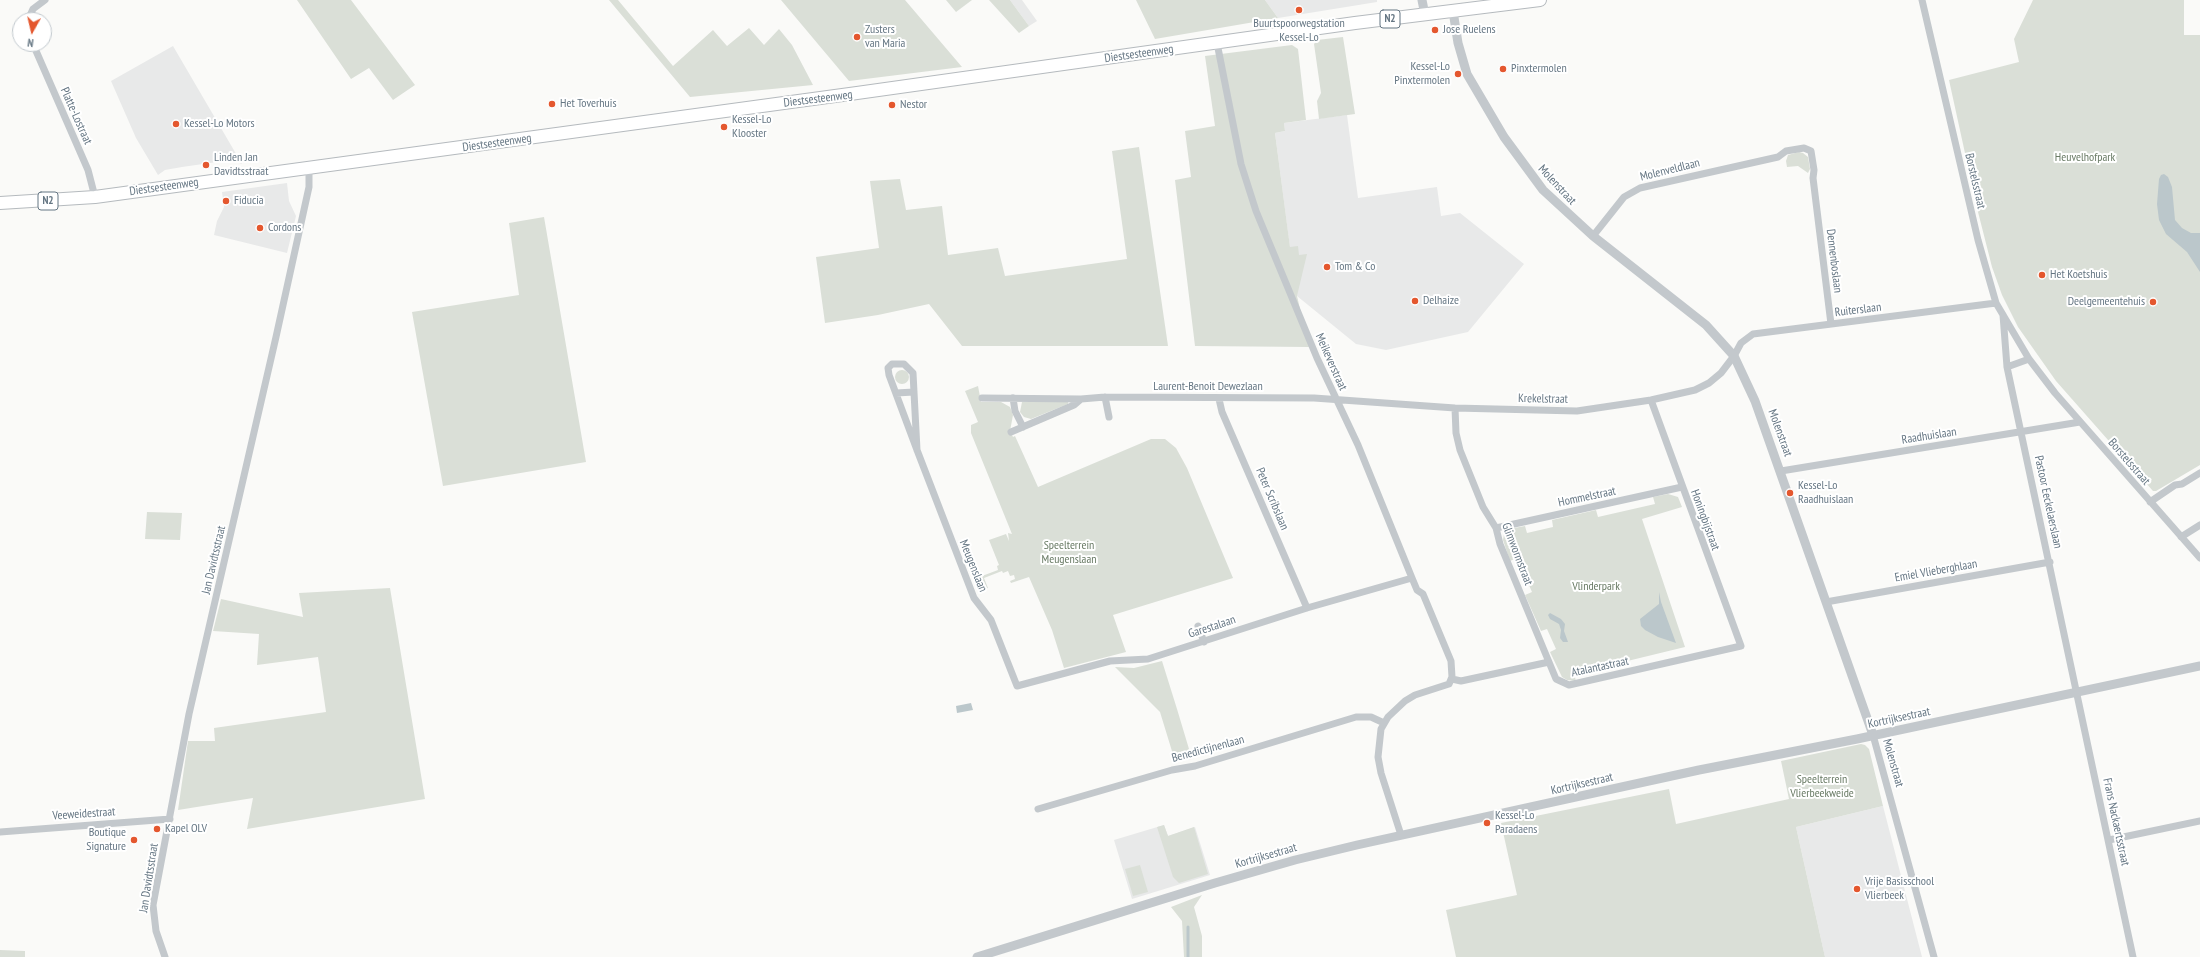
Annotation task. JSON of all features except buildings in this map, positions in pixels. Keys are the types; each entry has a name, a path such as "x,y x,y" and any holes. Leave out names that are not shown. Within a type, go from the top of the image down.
{"main road":[{"name":"Diestsesteenweg","path":"0,203 95,197 1540,0"}],"street":[{"path":"32,12 45,0"},
{"path":"1422,0 1425,15"},
{"name":"Borstelsstraat","path":"1922,0 1978,240 1996,304 2029,359 2080,422 2200,558"},
{"name":"Molenstraat","path":"1452,11 1462,60 1467,74 1490,116 1518,158 1543,190 1593,236 1706,325 1734,356 1755,400 1781,471 1873,736 1934,957"},
{"name":"Meikeverstraat","path":"1216,43 1240,164 1256,211 1270,242 1284,281 1358,445 1417,590 1423,594 1450,661 1452,679"},
{"name":"Platte-Lostraat","path":"36,52 88,170 95,197"},
{"name":"Molenveldlaan","path":"1593,236 1624,197 1640,188 1747,162 1778,157 1786,151 1804,148 1811,151 1816,201"},
{"name":"Jan Davidtsstraat","path":"165,957 156,931 153,905 189,714 308,187 309,168"},
{"name":"Dennenboslaan","path":"1816,201 1831,324"},
{"name":"Ruiterslaan","path":"1734,356 1741,342 1753,334 1996,304"},
{"name":"Pastoor Eeckelaerslaan","path":"2003,315 2007,368 2077,692"},
{"name":"Krekelstraat","path":"1336,399 1455,408 1577,411 1651,400 1695,390 1709,384 1721,373 1734,356"},
{"path":"2007,368 2029,359"},
{"name":"Meugenslaan","path":"916,450 913,373 901,363 892,364 888,368 916,450 974,598 991,620 1017,686"},
{"path":"896,393 914,392"},
{"path":"1105,397 1109,417"},
{"name":"Laurent-Benoit Dewezlaan","path":"982,398 1081,399 1105,397 1336,399"},
{"path":"1013,398 1015,411 1024,427"},
{"name":"Laurent-Benoit Dewezlaan","path":"1011,432 1074,405 1081,399"},
{"name":"Peter Scribslaan","path":"1219,399 1222,412 1307,608"},
{"name":"Honingbijstraat","path":"1651,400 1741,646"},
{"name":"Glimwormstraat","path":"1455,408 1456,433 1460,450 1483,507 1496,528 1500,544 1549,662"},
{"name":"Raadhuislaan","path":"1781,471 2080,422"},
{"path":"2150,502 2175,485 2182,484 2200,473"},
{"name":"Hommelstraat","path":"1496,528 1682,488"},
{"path":"2181,537 2200,525"},
{"name":"Emiel Vlieberghlaan","path":"1826,602 2050,562"},
{"name":"Garestalaan","path":"1017,686 1110,661 1148,659 1307,608 1412,578"},
{"path":"1198,626 1204,642"},
{"name":"Atalantastraat","path":"1549,662 1556,679 1569,685 1741,646"},
{"path":"1401,835 1378,757 1381,729 1394,710 1415,695 1447,686 1452,679 1461,681 1549,662"},
{"name":"Kortrijksestraat","path":"977,957 1295,860 1401,835 1699,770 1873,736 2200,666"},
{"name":"Frans Nackaertsstraat","path":"2077,692 2133,957"},
{"name":"Benedictijnenlaan","path":"1038,809 1172,770 1195,766 1356,717 1371,717 1384,724"},
{"name":"Veeweidestraat","path":"0,832 170,819"},
{"path":"2109,840 2200,821"}],"shaded area":[{"path":"1010,0 1022,0 1037,21 1029,26"},
{"path":"1265,0 1377,0 1377,2 1278,18"},
{"path":"173,46 242,164 231,160 165,170 158,175 136,138 111,81"},
{"path":"1347,115 1358,198 1437,187 1441,216 1460,213 1524,264 1468,332 1386,350 1356,344 1297,296 1298,247 1290,248 1275,133 1285,131 1284,123"},
{"path":"2164,174 2168,177 2172,187 2175,220 2182,228 2191,233 2200,233 2200,272 2187,252 2166,234 2159,220 2157,204 2159,179 2161,175"},
{"path":"287,183 289,201 296,216 287,253 214,235 217,221 224,207 222,192"},
{"path":"1659,592 1661,602 1676,643 1658,637 1641,626 1640,619 1659,604"},
{"path":"1550,613 1561,619 1565,624 1564,631 1568,642 1563,642 1560,638 1561,630 1559,624 1550,619 1548,615"},
{"path":"971,703 973,710 957,713 956,706"},
{"name":"Vrije Basisschool Vlierbeek","path":"1883,806 1922,957 1825,957 1796,827"},
{"path":"1164,825 1168,836 1195,827 1210,875 1132,899 1114,840"}],"green space":[{"path":"297,0 351,0 415,85 393,100 369,68 351,79"},
{"path":"609,0 618,0 673,66 713,30 727,46 749,28 764,45 779,29 792,45 813,85 690,97"},
{"path":"781,0 905,0 962,67 849,81"},
{"path":"946,0 972,0 956,12"},
{"path":"989,0 1010,0 1029,26 1019,33"},
{"path":"1136,0 1265,0 1278,18 1155,39"},
{"name":"Heuvelhofpark","path":"2033,0 2184,0 2184,35 2200,35 2200,465 2156,491 2153,491 2056,381 2018,327 2002,295 1992,267 1977,208 1949,80 2019,62 2014,39"},
{"path":"1343,37 1355,114 1319,119 1317,101 1321,93 1314,44 1317,40"},
{"path":"1292,45 1298,49 1306,120 1284,123 1285,131 1275,133 1290,247 1298,246 1299,255 1307,254 1297,296 1309,347 1195,346 1175,180 1191,177 1185,131 1215,126 1205,56"},
{"path":"1139,147 1168,346 962,346 929,304 878,315 825,323 816,257 879,248 870,181 900,179 906,210 942,206 948,255 998,248 1005,276 1127,259 1112,151"},
{"path":"1799,152 1808,157 1810,169 1808,173 1798,166 1787,167 1786,161 1788,155"},
{"path":"544,217 586,462 443,486 412,312 519,295 509,223"},
{"path":"902,370 907,372 909,377 907,382 902,384 897,382 895,377 897,372"},
{"name":"Speelterrein Meugenslaan","path":"978,386 981,402 1001,402 1010,407 1013,415 1010,431 1013,437 1015,436 1038,487 1151,439 1165,439 1176,448 1187,468 1233,578 1113,615 1126,652 1064,668 1052,630 1029,577 1011,583 1010,581 1015,579 1014,575 1010,576 1008,571 1003,573 1002,571 984,578 988,588 978,591 974,579 998,570 997,566 999,565 989,540 1006,534 1009,541 1008,533 1012,534 971,433 971,425 978,422 965,391"},
{"path":"1022,402 1068,402 1068,404 1031,419 1024,417 1020,412"},
{"name":"Vlinderpark","path":"1668,494 1678,497 1682,507 1642,519 1685,647 1574,674 1576,681 1567,680 1562,677 1550,652 1556,649 1547,629 1541,631 1525,595 1532,592 1517,558 1510,561 1503,540 1504,534 1509,529 1525,526 1527,533 1553,527 1552,520 1596,510 1598,517 1655,504 1653,497"},
{"path":"147,512 182,513 180,540 145,539"},
{"path":"390,588 425,799 247,829 253,798 178,810 188,741 215,741 214,728 326,712 318,657 257,665 259,634 213,631 221,599 303,617 299,593"},
{"path":"1162,661 1192,759 1175,761 1160,712 1115,667 1134,668"},
{"name":"Speelterrein Vlierbeekweide","path":"1861,744 1865,745 1869,749 1883,806 1796,827 1825,957 1456,957 1446,910 1517,895 1501,823 1669,789 1676,824 1789,799 1781,761"},
{"path":"1164,825 1168,836 1194,827 1208,874 1179,883 1173,877 1157,827"},
{"path":"1140,865 1148,892 1133,896 1125,869"},
{"path":"1202,895 1194,907 1202,936 1202,957 1184,957 1182,921 1171,907"},
{"path":"0,950 25,951 25,957 0,957"}],"waterway":[{"path":"1188,927 1188,957"}],"place":[{"name":"Buurtspoorwegstation Kessel-Lo","path":"1299,10"},
{"name":"Jose Ruelens","path":"1435,30"},
{"name":"Zusters van Maria","path":"857,37"},
{"name":"Pinxtermolen","path":"1503,69"},
{"name":"Kessel-Lo Pinxtermolen","path":"1458,74"},
{"name":"Het Toverhuis","path":"552,104"},
{"name":"Nestor","path":"892,105"},
{"name":"Kessel-Lo Motors","path":"176,124"},
{"name":"Kessel-Lo Klooster","path":"724,127"},
{"name":"Linden Jan Davidtsstraat","path":"206,165"},
{"name":"Fiducia","path":"226,201"},
{"name":"Cordons","path":"260,228"},
{"name":"Tom & Co","path":"1327,267"},
{"name":"Het Koetshuis","path":"2042,275"},
{"name":"Delhaize","path":"1415,301"},
{"name":"Deelgemeentehuis","path":"2153,302"},
{"name":"Kessel-Lo Raadhuislaan","path":"1790,493"},
{"name":"Kessel-Lo Paradaens","path":"1487,823"},
{"name":"Kapel OLV","path":"157,829"},
{"name":"Boutique Signature","path":"134,840"},
{"name":"Vrije Basisschool Vlierbeek","path":"1857,889"}]}
